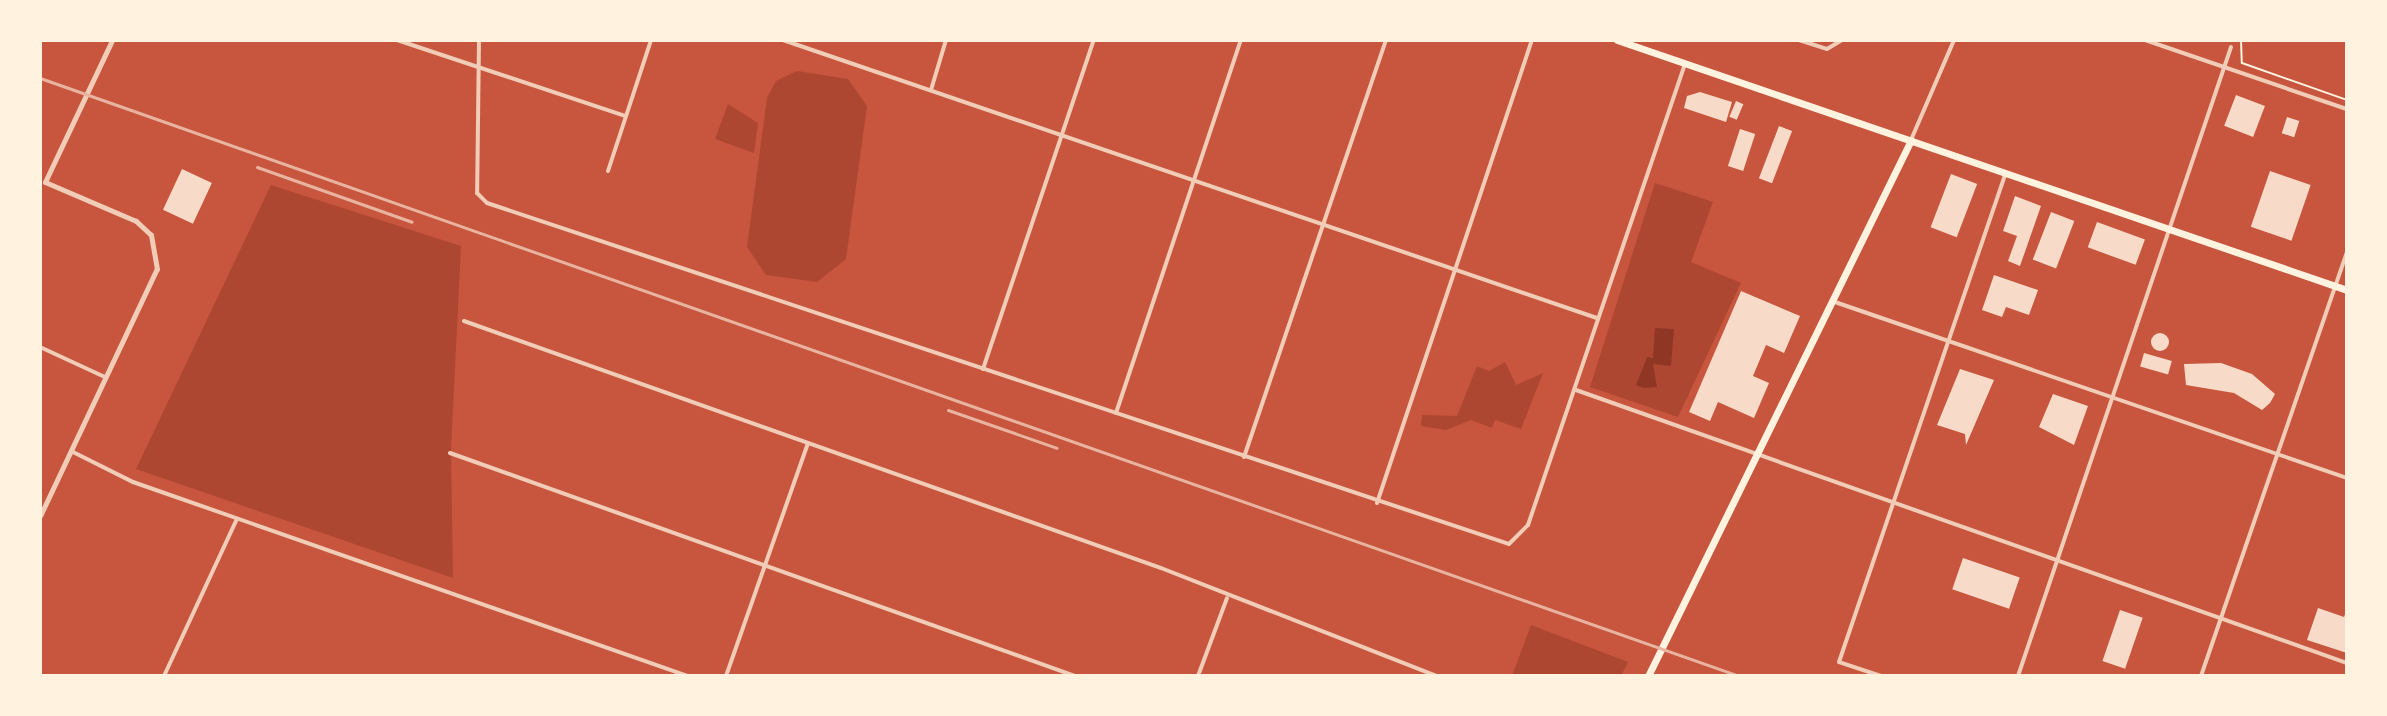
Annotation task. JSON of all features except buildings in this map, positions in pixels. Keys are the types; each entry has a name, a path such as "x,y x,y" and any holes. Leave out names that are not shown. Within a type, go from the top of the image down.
{"main road":[{"path":"1621,41 2347,290"},
{"path":"1648,676 1911,140"}],"street":[{"path":"40,516 157,269 151,235 136,221 42,181 112,40"},
{"path":"397,40 626,116"},
{"path":"479,40 480,199 1377,503 1509,544 1528,525 1685,63"},
{"path":"608,171 651,40"},
{"path":"783,40 797,42 1597,318"},
{"path":"931,90 946,40"},
{"path":"983,369 1094,40"},
{"path":"1116,413 1241,40"},
{"path":"1244,457 1386,40"},
{"path":"1377,503 1532,40"},
{"path":"1799,40 1827,49 1842,40"},
{"path":"1911,140 1954,40"},
{"path":"2145,40 2347,109"},
{"path":"2018,676 2227,68 2231,47"},
{"path":"1881,676 1839,662 2006,173"},
{"path":"2201,676 2347,252"},
{"path":"1832,301 1949,338 2347,478"},
{"path":"464,321 808,443 1436,676"},
{"path":"40,347 105,377"},
{"path":"1575,390 1892,505 2347,663"},
{"path":"726,676 808,443"},
{"path":"71,451 237,519 688,676"},
{"path":"450,453 1075,676"},
{"path":"164,676 237,519"},
{"path":"1198,676 1227,598"}],"path":[{"path":"2241,40 2242,63 2347,100"}],"shaded area":[{"path":"797,71 848,79 867,106 846,259 817,282 766,275 747,247 767,98 776,81"},
{"path":"728,104 758,123 754,153 715,139"},
{"path":"1655,183 1713,202 1691,262 1741,283 1678,417 1590,387"},
{"path":"271,185 461,246 451,450 453,578 136,469"},
{"path":"1655,328 1674,329 1671,366 1653,364 1657,387 1644,388 1636,385 1647,357 1653,358"},
{"path":"1505,362 1516,385 1543,373 1521,429 1495,420 1492,428 1471,420 1446,430 1421,426 1422,415 1457,416 1477,366 1489,371"},
{"path":"1531,625 1628,662 1621,676 1512,676"}],"railway":[{"path":"40,78 1739,676"},
{"path":"257,167 412,222"},
{"path":"948,410 1057,448"}]}
